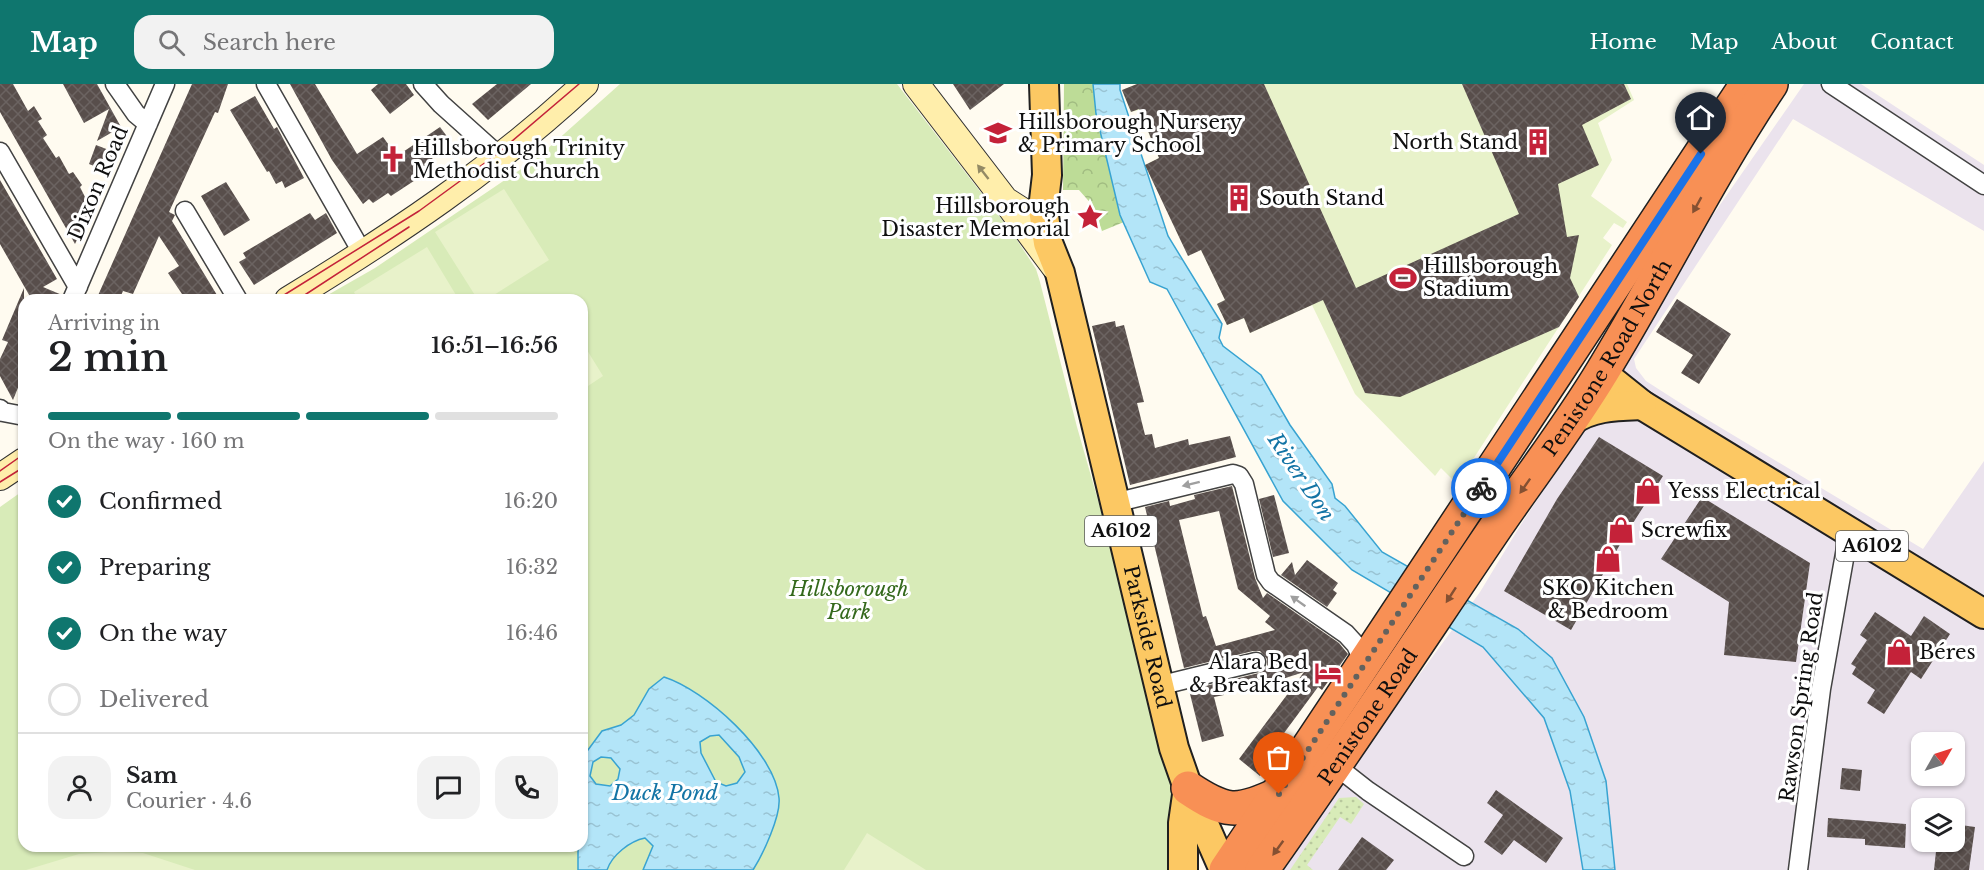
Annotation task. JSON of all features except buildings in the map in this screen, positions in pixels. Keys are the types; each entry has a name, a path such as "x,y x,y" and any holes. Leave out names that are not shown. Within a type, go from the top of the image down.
{"highway":[{"name":"Penistone Road North","path":"1432,624 1602,373 1766,86"},
{"name":"Penistone Road North","path":"1481,487 1539,397 1766,86"},
{"path":"1539,397 1573,376 1602,373"},
{"name":"Penistone Road","path":"1225,870 1279,794 1481,487"},
{"name":"Penistone Road","path":"1262,870 1432,624"},
{"path":"1315,739 1336,766"},
{"path":"1188,788 1214,806 1228,808 1259,804 1279,794"}],"main road":[{"name":"A6102","path":"1044,84 1048,192"},
{"name":"Parkside Road","path":"1048,192 1048,243 1060,273 1158,686 1188,788 1225,870"},
{"name":"A6102","path":"1602,373 1642,405 1984,614"},
{"path":"1571,421 1580,414 1610,406 1642,405"},
{"name":"Parkside Road","path":"1183,870 1183,823 1188,788"}],"street":[{"path":"115,84 131,109 148,124"},
{"name":"Dixon Road","path":"75,294 165,84"},
{"path":"266,84 363,254"},
{"path":"423,84 441,104 500,157"},
{"path":"298,294 363,254 500,157 585,84"},
{"name":"Parkside Road","path":"916,84 1060,273"},
{"path":"1831,84 1984,185"},
{"path":"0,152 75,294"},
{"name":"Parkside Road","path":"1005,200 1027,214 1048,192"},
{"path":"185,211 234,294"},
{"path":"0,409 3,412 18,415"},
{"path":"0,477 18,464"},
{"path":"1114,502 1233,474 1239,476 1244,484 1266,575 1271,582 1346,634 1356,645 1365,665"},
{"name":"Rawson Spring Road","path":"1798,870 1821,689 1849,531"},
{"path":"1158,686 1256,663"},
{"path":"1336,766 1368,791 1464,856"}],"shaded area":[{"path":"1804,84 1861,84 1984,165 1984,231 1793,119 1634,359 1636,368 1646,381 1923,549 1984,461 1984,870 1276,870 1480,592 1591,418 1706,225"}],"green space":[{"name":"Hillsborough Park","path":"620,84 897,84 1013,234 1036,269 1077,427 1195,839 1178,870 0,870 0,507 18,494 18,852 588,852 588,294 330,294 375,268 536,159"},
{"path":"1064,84 1093,84 1096,114 1124,222 1102,231 1094,207 1079,190 1063,190"},
{"name":"Hillsborough Stadium","path":"1137,84 1627,84 1634,100 1598,123 1612,160 1591,196 1627,222 1623,228 1614,223 1603,238 1612,245 1457,484 1441,468 1435,476 1355,394 1312,305 1250,333 1244,318 1227,325 1217,304 1225,300 1201,250 1178,232 1145,165 1159,158 1139,110 1131,112 1122,90"},
{"path":"504,189 549,260 495,294 474,294 435,232"},
{"path":"427,247 455,294 355,294 354,292"},
{"path":"588,352 603,376 588,386"},
{"path":"1356,797 1364,804 1351,824 1340,817 1307,865 1313,870 1290,870 1339,798"},
{"path":"867,833 926,870 844,870"},
{"path":"143,853 195,870 26,870 79,854"}],"water":[{"name":"River Don","path":"1093,84 1120,84 1120,90 1168,236 1222,324 1219,338 1223,346 1261,375 1290,425 1332,484 1335,498 1345,506 1382,552 1518,629 1552,658 1584,717 1606,781 1615,870 1583,870 1570,791 1544,718 1483,647 1352,570 1283,501 1167,289 1150,282 1120,215 1096,114"},
{"name":"Duck Pond","path":"664,677 699,695 735,725 752,743 775,780 779,798 771,835 753,870 643,870 653,846 645,838 633,842 622,850 609,864 607,870 578,870 578,852 588,852 588,750 602,731 621,725 634,715 649,689","holes":["719,735 739,757 745,772 737,783 726,786 716,782 701,753 700,742 710,736","601,757 611,758 620,769 618,779 610,786 596,784 590,776 593,762"]}],"tram line":[{"path":"286,294 419,211 497,154 579,84"},
{"path":"306,294 409,227"},
{"path":"0,471 18,458"},
{"path":"0,482 18,471"}],"way so far":[{"path":"1279,794 1481,488"}],"place":[{"name":"Hillsborough Nursery & Primary School","path":"998,133"},
{"name":"North Stand","path":"1538,142"},
{"name":"Hillsborough Trinity Methodist Church","path":"393,159"},
{"name":"South Stand","path":"1239,198"},
{"name":"Hillsborough Disaster Memorial","path":"1090,217"},
{"name":"Hillsborough Stadium","path":"1403,278"},
{"name":"Yesss Electrical","path":"1648,491"},
{"name":"Screwfix","path":"1621,530"},
{"name":"SKO Kitchen & Bedroom","path":"1608,559"},
{"name":"Béres","path":"1899,652"},
{"name":"Alara Bed & Breakfast","path":"1328,673"}],"route":[{"path":"1481,488 1701,154"}]}
